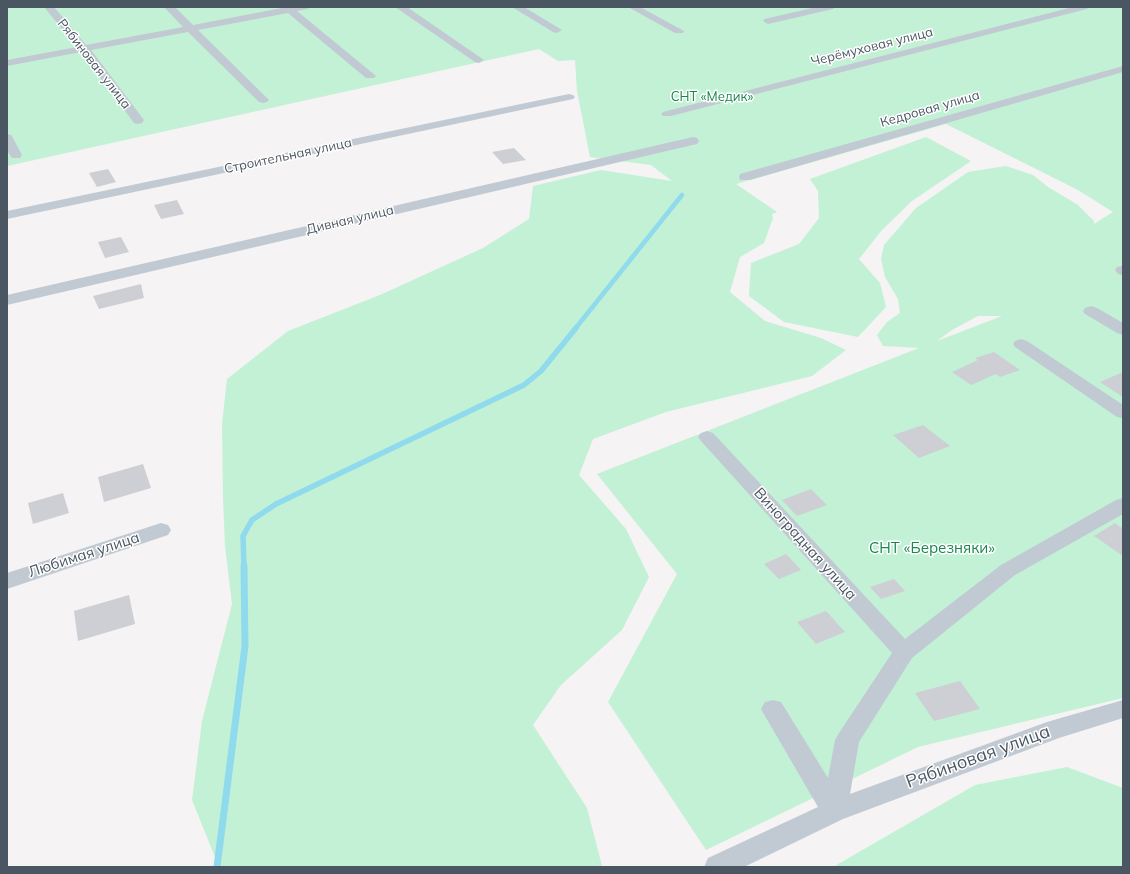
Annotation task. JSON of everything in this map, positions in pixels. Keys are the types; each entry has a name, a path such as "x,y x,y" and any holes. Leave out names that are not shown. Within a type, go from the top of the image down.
{"street":[{"name":"Рябиновая улица","path":"49,7 84,49 138,120"},
{"path":"169,7 263,100"},
{"path":"7,63 287,8 305,7"},
{"path":"400,7 479,60"},
{"path":"517,7 557,30"},
{"path":"633,7 679,31"},
{"path":"768,21 830,7"},
{"name":"Черёмуховая улица","path":"667,114 1084,7"},
{"path":"287,8 370,76"},
{"name":"Кедровая улица","path":"745,177 1123,68"},
{"name":"Строительная улица","path":"7,215 569,97"},
{"path":"7,138 16,155"},
{"name":"Дивная улица","path":"7,300 693,141"},
{"path":"1091,311 1123,330"},
{"path":"1021,344 1123,413"},
{"name":"Виноградная улица","path":"707,437 904,652"},
{"path":"834,811 847,740 904,652 1008,570 1123,505"},
{"name":"Любимая улица","path":"7,581 161,530"},
{"path":"773,708 834,811"},
{"name":"Рябиновая улица","path":"717,867 834,811 1055,729 1123,709"}],"green space":[{"path":"7,7 1123,7 1123,698 918,747 706,850 608,702 677,574 597,474 919,348 883,346 877,335 887,322 900,313 898,299 885,277 881,259 884,245 916,208 968,172 1006,166 1033,175 1048,187 1078,205 1094,221 1094,224 1113,212 1078,190 946,124 736,184 777,212 772,214 773,218 764,243 740,257 730,292 765,321 821,338 846,350 812,376 666,412 593,439 579,475 626,529 649,577 622,630 561,685 533,725 587,808 602,866 219,867 192,800 202,721 232,604 225,546 223,498 222,424 227,379 288,331 380,295 483,248 529,219 533,186 601,170 672,181 651,165 590,157 577,91 575,60 558,61 539,49 7,166","holes":["978,316 1002,316 937,341 952,330"]},
{"path":"926,137 971,161 912,201 882,230 859,259 880,283 886,307 858,337 784,322 749,296 751,263 799,244 819,218 818,191 810,179"},
{"path":"1067,767 1123,788 1123,867 833,867 975,785"}],"building":[{"path":"514,148 526,160 503,164 492,152"},
{"path":"108,169 116,182 97,187 89,173"},
{"path":"177,200 184,214 161,219 154,205"},
{"path":"121,237 129,252 105,258 98,242"},
{"path":"141,284 144,298 99,309 93,296"},
{"path":"994,352 1020,370 1000,377 996,374 971,385 952,372 978,360 975,358"},
{"path":"1123,372 1123,397 1100,382"},
{"path":"923,425 950,446 919,458 893,435"},
{"path":"143,464 151,488 104,502 98,477"},
{"path":"811,489 827,505 797,516 782,500"},
{"path":"63,493 69,513 33,524 28,503"},
{"path":"1115,523 1123,529 1123,556 1094,536"},
{"path":"786,554 801,570 779,579 764,564"},
{"path":"894,579 905,591 881,599 870,587"},
{"path":"129,595 135,624 78,641 74,611"},
{"path":"826,611 845,632 816,644 797,622"},
{"path":"960,681 980,709 934,721 915,693"}],"waterway":[{"path":"575,329 682,195"},
{"path":"244,567 243,536 252,520 276,504 524,385 541,371 576,328"},
{"path":"217,867 245,646 244,566"}],"park label":[{"name":"СНТ «Медик»","path":"712,97"},
{"name":"СНТ «Березняки»","path":"932,548"}]}
